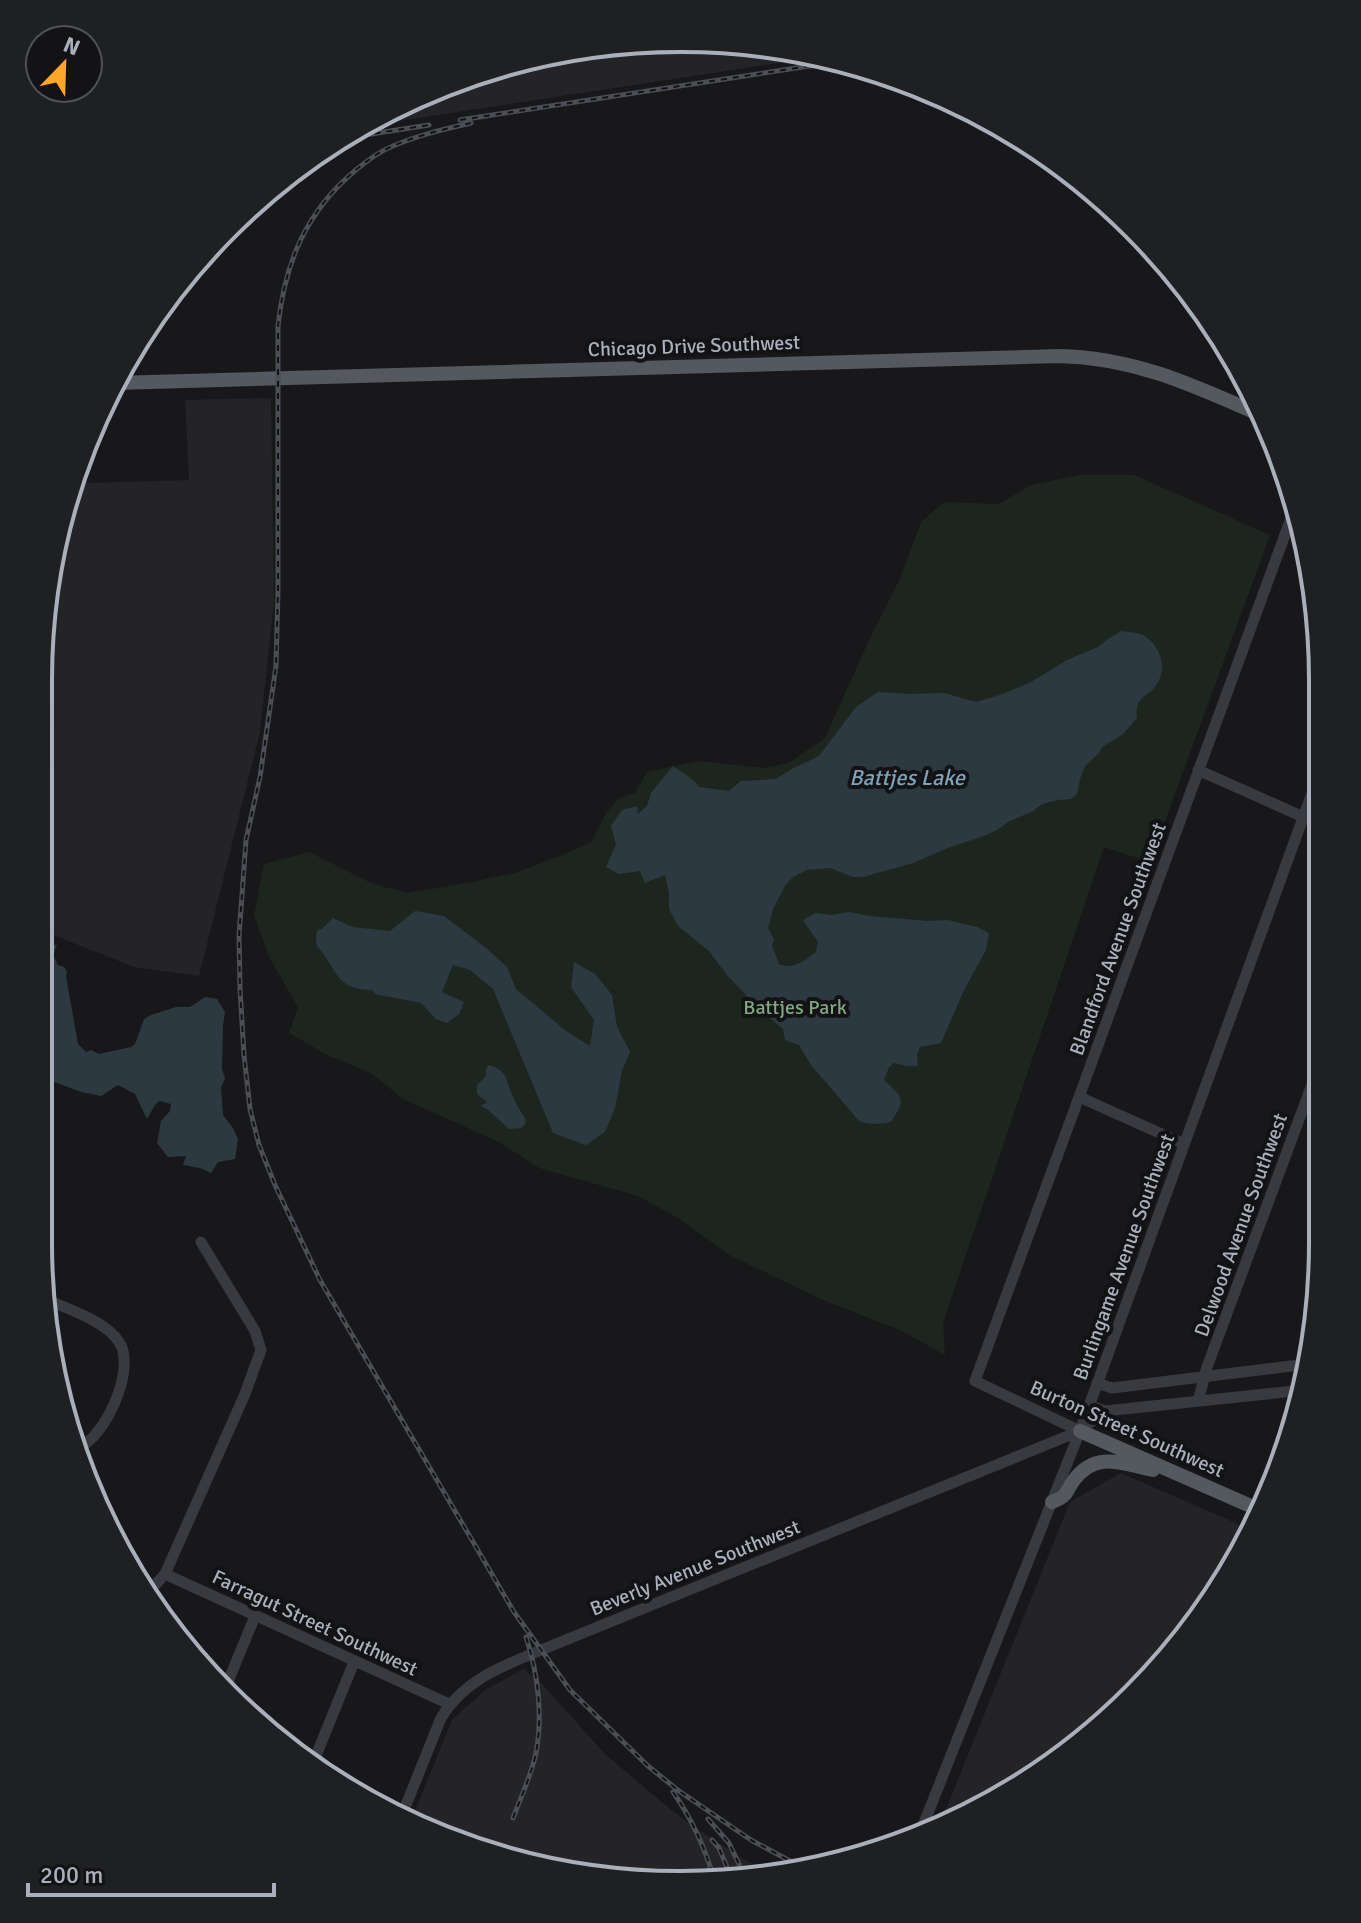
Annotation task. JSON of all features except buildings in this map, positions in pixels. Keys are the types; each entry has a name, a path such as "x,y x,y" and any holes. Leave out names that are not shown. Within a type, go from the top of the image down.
{"main road":[{"name":"Chicago Drive Southwest","path":"127,383 1059,356 1104,360 1150,369 1247,409"},
{"name":"Burton Street Southwest","path":"1080,1431 1250,1506"},
{"path":"1052,1502 1065,1497 1083,1470 1104,1461 1175,1473"}],"street":[{"name":"Blandford Avenue Southwest","path":"975,1381 1289,523"},
{"path":"1198,770 1309,820"},
{"name":"Burlingame Avenue Southwest","path":"925,1821 1080,1431 1309,801"},
{"name":"Delwood Avenue Southwest","path":"1198,1401 1204,1376 1309,1093"},
{"path":"1080,1096 1184,1144"},
{"path":"154,1586 165,1574 245,1394 261,1350 255,1331 201,1242"},
{"path":"55,1304 108,1329 121,1343 124,1355 124,1372 110,1413 100,1430 85,1445"},
{"path":"1097,1383 1112,1388 1297,1365"},
{"name":"Burton Street Southwest","path":"975,1381 1080,1431"},
{"path":"1089,1405 1105,1411 1291,1391"},
{"path":"1080,1431 1105,1411"},
{"name":"Beverly Avenue Southwest","path":"405,1807 449,1704 471,1684 497,1669 1080,1431"},
{"name":"Farragut Street Southwest","path":"165,1574 449,1704"},
{"path":"229,1679 255,1616"},
{"path":"316,1754 354,1662"}],"shaded area":[{"path":"680,52 722,53 788,61 394,122 478,85 518,73 598,57"},
{"path":"271,398 274,602 260,732 199,976 134,967 52,935 53,639 57,598 73,518 84,481 189,480 185,400"},
{"path":"1121,1473 1241,1525 1203,1592 1153,1657 1125,1687 1095,1715 1030,1765 945,1812 1070,1502"},
{"path":"524,1669 543,1685 605,1754 665,1805 691,1825 758,1866 680,1871 598,1866 518,1850 478,1838 415,1811 452,1720 485,1690"}],"green space":[{"name":"Battjes Park","path":"1080,475 1134,475 1270,535 1150,862 1104,847 943,1323 945,1355 900,1330 823,1300 731,1256 678,1218 638,1196 539,1168 499,1142 403,1099 371,1073 329,1056 289,1033 298,1007 269,957 254,915 264,864 309,852 373,884 408,893 468,883 518,872 591,842 606,813 619,798 635,793 647,772 698,761 763,768 789,763 825,738 900,579 921,522 944,502 999,504 1031,485"}],"water":[{"name":"Battjes Lake","path":"1121,631 1140,634 1152,642 1160,654 1161,675 1155,687 1140,700 1137,718 1123,734 1102,747 1085,766 1077,794 1071,799 1042,804 984,836 913,863 863,877 853,877 830,868 807,870 786,884 773,909 768,928 774,939 772,946 779,964 784,966 799,964 816,952 818,942 803,920 815,913 832,915 849,912 928,921 948,920 989,933 986,950 941,1043 920,1047 918,1066 894,1063 889,1067 884,1080 901,1099 891,1122 860,1122 811,1065 799,1045 785,1040 783,1029 758,1008 709,951 678,926 669,909 665,875 645,883 640,871 619,874 606,867 616,844 611,826 622,810 637,806 638,814 647,806 651,793 673,766 699,787 729,791 741,781 776,779 819,756 856,707 878,692 944,693 976,702 1031,682 1067,660 1098,647"},
{"path":"415,911 444,916 486,948 507,967 516,989 566,1031 590,1046 594,1020 571,987 574,962 595,974 612,995 617,1027 630,1052 605,1132 586,1145 553,1133 493,989 470,970 453,965 442,992 464,1002 459,1014 447,1023 436,1019 421,1003 375,994 372,990 344,982 317,946 317,931 333,918 352,927 390,931"},
{"path":"52,945 57,945 53,955 58,965 67,972 78,1044 86,1052 91,1050 99,1054 131,1047 144,1019 151,1015 176,1007 190,1007 205,997 217,999 225,1012 222,1069 225,1078 221,1088 223,1115 238,1139 235,1159 218,1162 211,1173 183,1165 186,1156 168,1157 157,1143 161,1121 170,1111 171,1104 159,1101 147,1119 135,1094 118,1085 101,1096 52,1081"},
{"path":"489,1065 505,1077 525,1118 526,1123 521,1128 509,1129 481,1106 487,1102 477,1094 477,1085 486,1076"}],"railway":[{"path":"460,120 811,66"},
{"path":"471,123 402,142 379,153 357,169 339,185 311,220 286,280 278,326 276,666 260,777 246,840 239,936 244,1055 250,1109 259,1145 275,1185 320,1280 514,1612 570,1690 648,1766 679,1791 751,1840 790,1861"},
{"path":"369,134 429,125"},
{"path":"513,1818 531,1770 538,1739 538,1695 526,1637"},
{"path":"673,1792 697,1834 711,1870"},
{"path":"708,1819 729,1843 741,1868"},
{"path":"712,1840 728,1869"}]}
